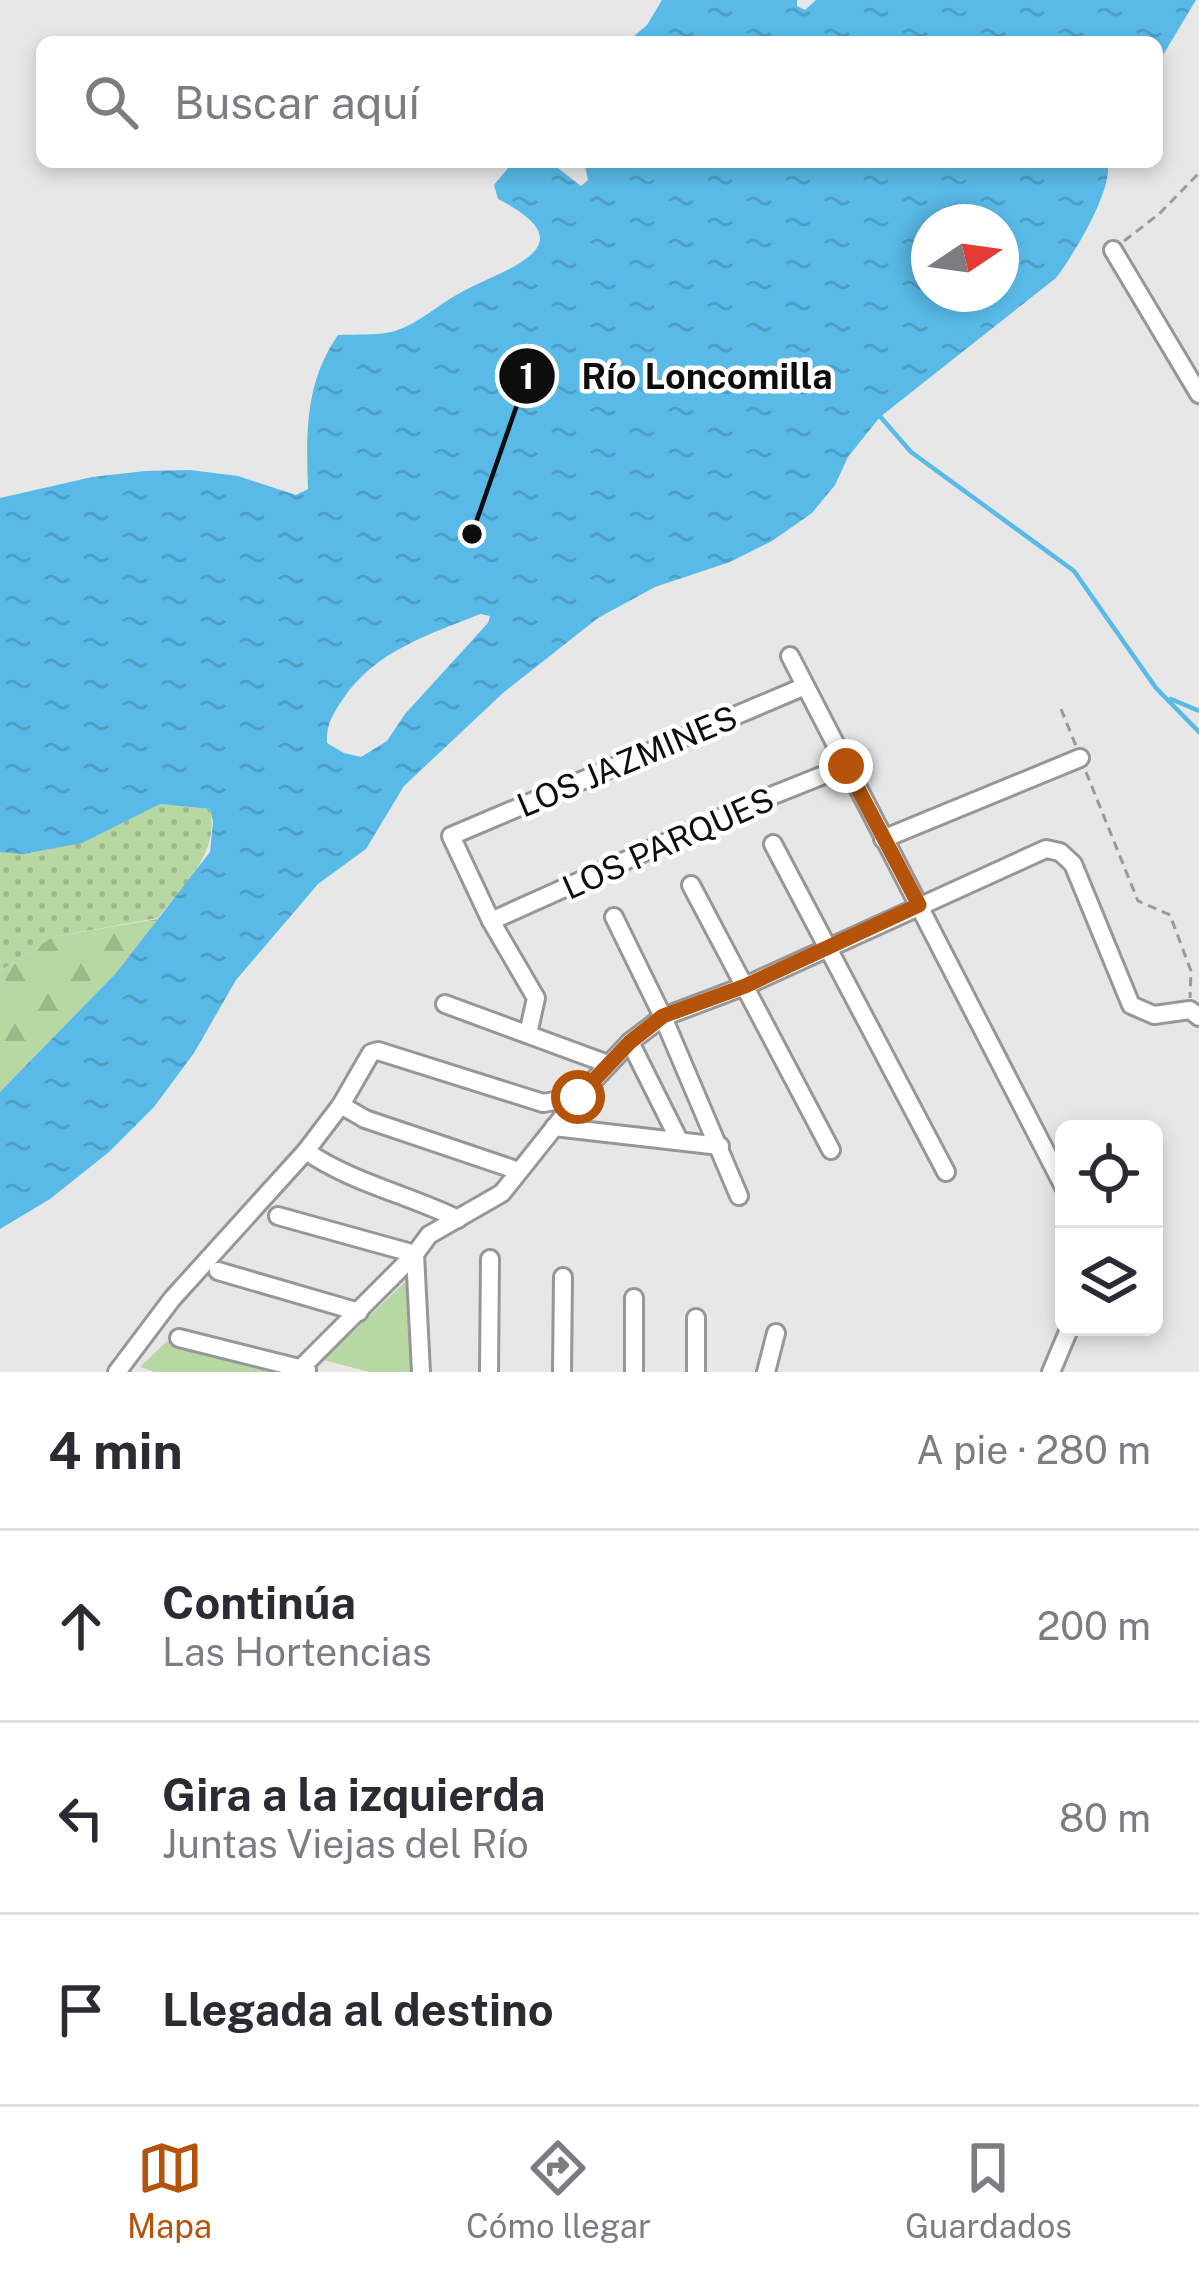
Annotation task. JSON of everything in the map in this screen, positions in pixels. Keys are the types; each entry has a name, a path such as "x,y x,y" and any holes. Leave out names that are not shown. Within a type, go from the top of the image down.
{"street":[{"path":"1113,250 1199,394"},
{"path":"790,656 1055,1169"},
{"name":"LOS JAZMINES","path":"491,921 452,836 802,687"},
{"path":"884,839 1080,758"},
{"name":"LOS PARQUES","path":"491,921 846,766"},
{"path":"773,844 946,1172"},
{"path":"178,1338 304,1371 428,1235 502,1193 608,1064 663,1016 745,986 1037,852 1060,852 1073,864 1131,1005 1154,1015 1195,1013"},
{"path":"691,884 831,1150"},
{"path":"614,917 663,1016 740,1196"},
{"path":"491,921 536,998 528,1034"},
{"path":"445,1004 608,1064"},
{"path":"630,1042 680,1140"},
{"path":"117,1372 172,1299 306,1151 341,1105 371,1053 543,1103 578,1097"},
{"path":"341,1105 365,1119 519,1171"},
{"path":"554,1127 720,1146"},
{"path":"306,1151 321,1162 458,1219"},
{"path":"278,1216 417,1250"},
{"path":"417,1250 421,1372"},
{"path":"489,1372 490,1259"},
{"path":"218,1271 359,1312"},
{"path":"562,1372 563,1277"},
{"path":"634,1298 634,1372"},
{"path":"696,1318 696,1372"},
{"path":"766,1372 776,1333"},
{"path":"1052,1372 1066,1336"}],"path":[{"path":"1113,250 1160,214 1199,172"},
{"path":"1061,709 1138,901 1170,915 1191,971 1195,1013"}],"green space":[{"path":"160,804 210,809 212,825 205,855 158,918 53,937 0,971 0,852 64,845"},
{"path":"158,919 116,973 0,1092 0,971 53,937"},
{"path":"412,1275 412,1372 369,1372 324,1360"},
{"path":"167,1341 276,1372 155,1372 140,1367"}],"water":[{"path":"662,0 797,0 797,6 805,10 816,0 1196,0 1163,55 1163,36 634,36"},
{"path":"508,168 558,168 581,186 588,180 585,168 1108,168 1108,173 1091,221 1072,254 1056,278 1019,307 1019,204 911,204 911,312 1013,312 880,417 812,513 730,562 655,587 598,618 503,693 404,786 366,849 318,884 236,980 194,1053 154,1107 109,1152 50,1199 0,1229 0,1092 116,973 210,852 213,822 210,809 160,804 82,843 23,854 0,852 0,498 92,477 145,471 238,476 296,495 308,489 313,390 338,335 382,334 404,328 517,265 539,243 538,230 498,199 494,185","holes":["480,614 490,616 405,714 387,741 361,757 327,743 336,710 371,668 441,629"]}],"waterway":[{"path":"878,414 911,452 1074,571 1156,688 1199,732"},
{"path":"1171,699 1199,711"}],"place":[{"name":"Río Loncomilla","path":"472,534"}],"route":[{"path":"578,1097 630,1042 663,1016 745,986 919,905 846,766"}]}
